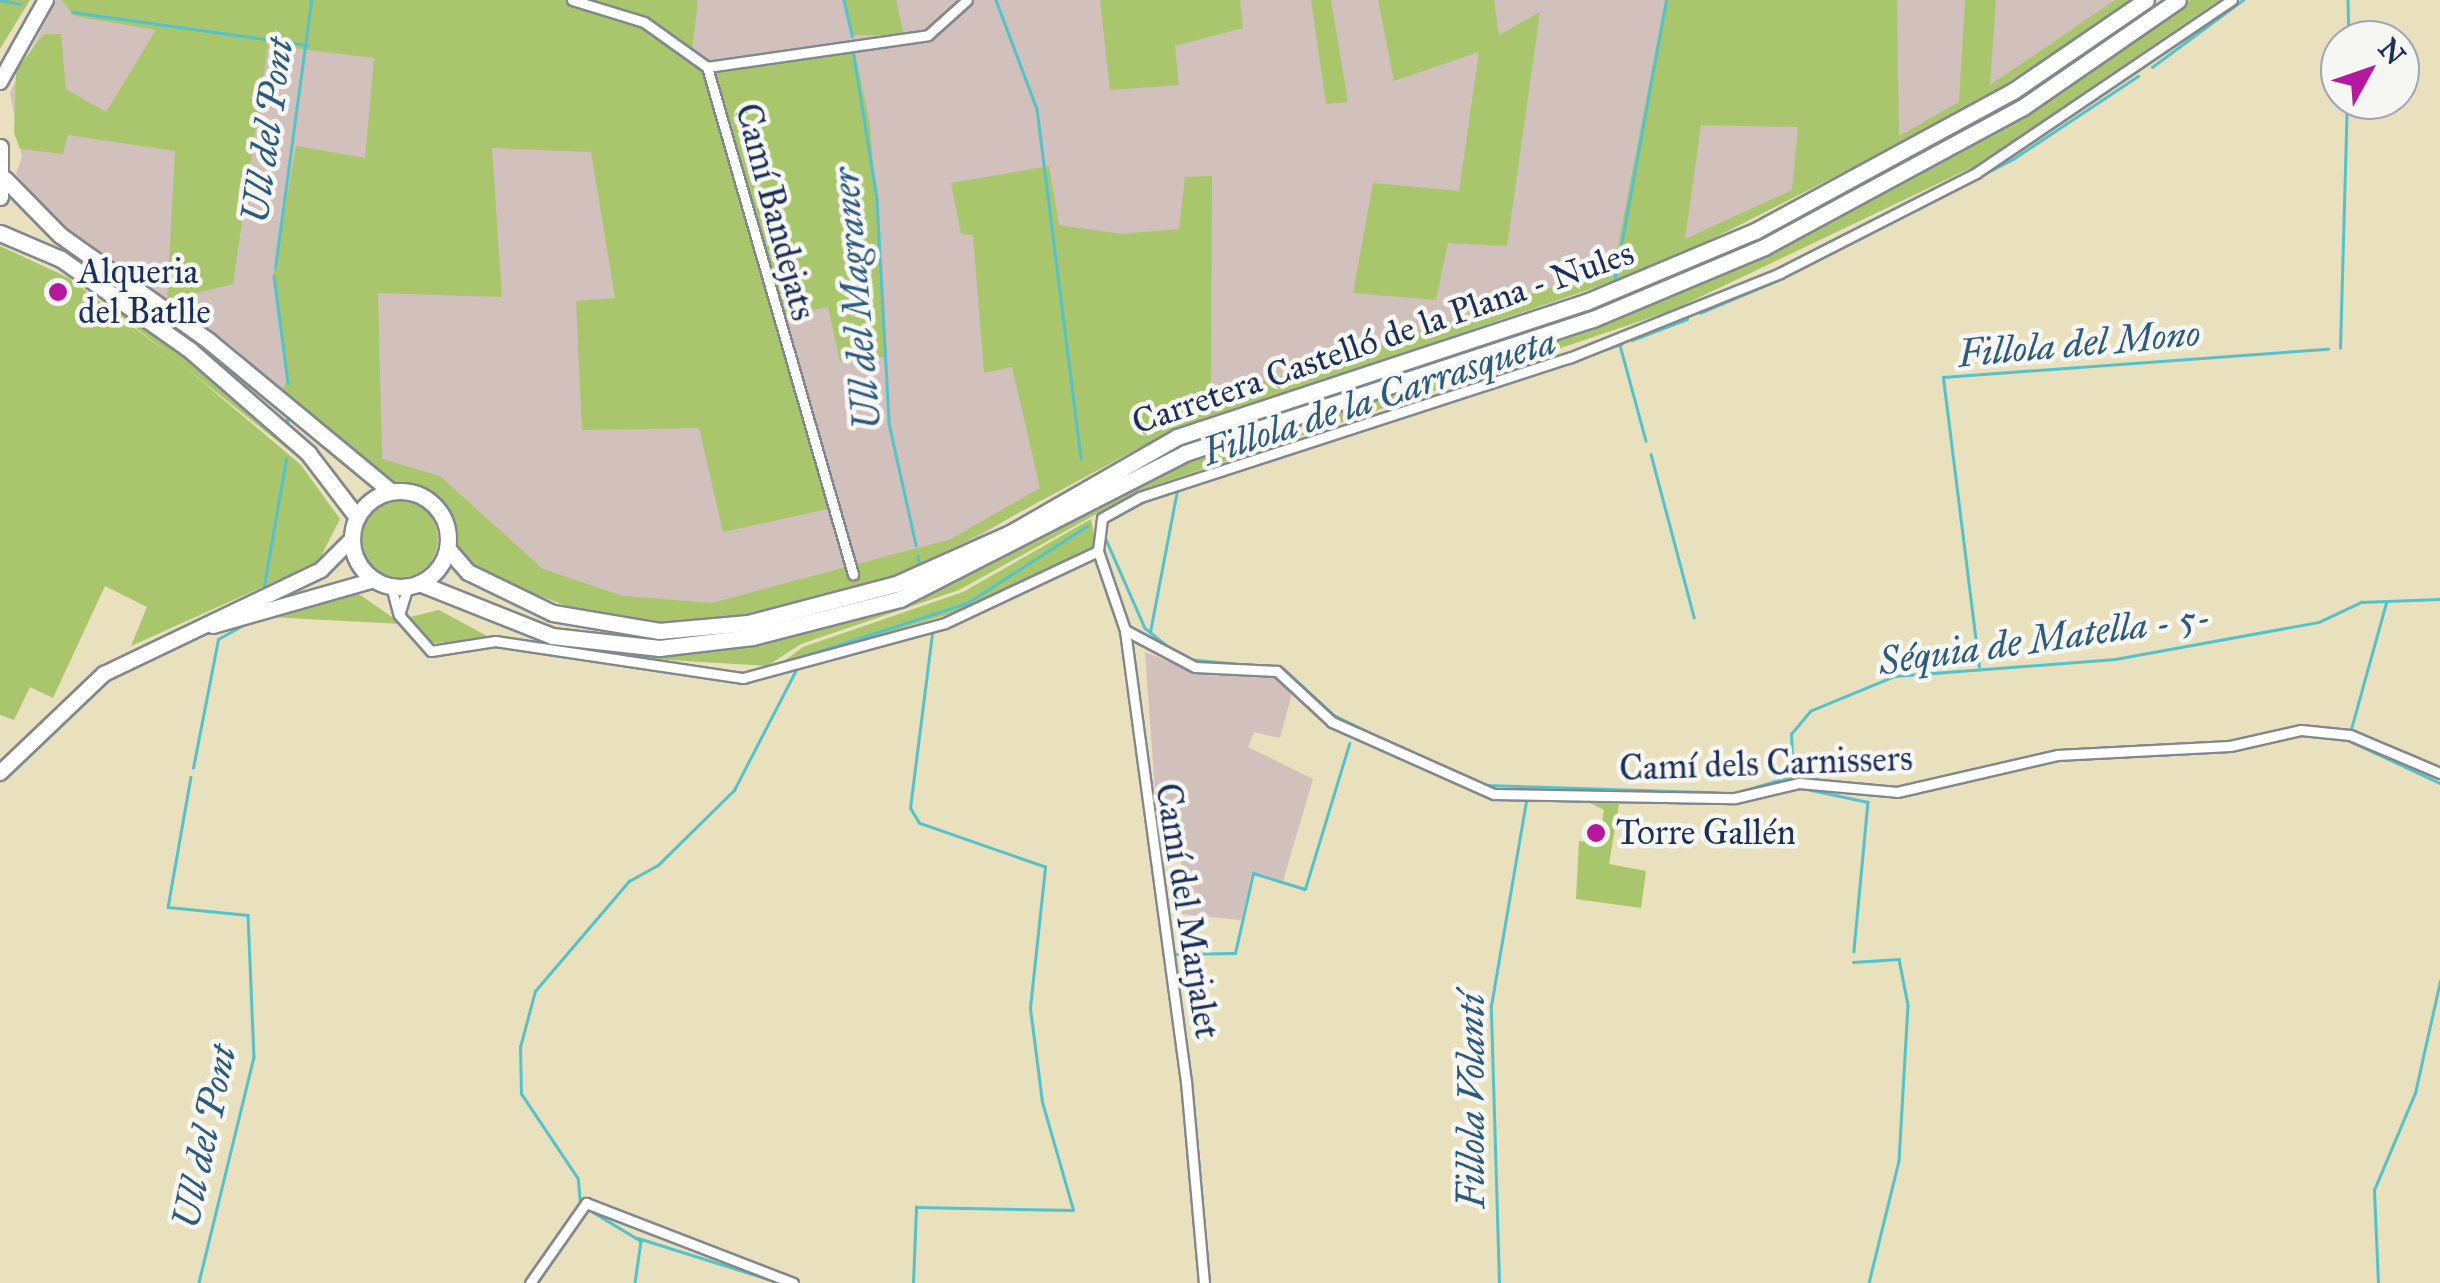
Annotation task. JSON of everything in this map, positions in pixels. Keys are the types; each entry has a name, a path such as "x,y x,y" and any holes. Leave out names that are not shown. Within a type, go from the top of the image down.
{"main road":[{"path":"0,61 42,0"},
{"path":"0,82 42,0"},
{"name":"Carretera Castelló de la Plana - Nules","path":"447,548 468,572 553,614 660,631 748,622 896,584 1012,532 1178,437 1586,302 1755,231 2013,91 2146,0"},
{"name":"Carretera Castelló de la Plana - Nules","path":"414,584 552,636 659,648 752,638 900,599 1185,453 1593,318 1764,247 2024,107 2178,0"},
{"path":"0,147 5,179 0,198"},
{"path":"5,179 60,236 209,341 390,492 430,502 447,548 414,584 383,583 155,645"},
{"path":"0,233 61,260 190,350 308,453 357,517"},
{"path":"0,773 66,705 155,645 320,570 352,539 357,517 390,492"},
{"path":"352,539 383,583"}],"street":[{"name":"Camí Bandejats","path":"572,0 644,22 707,67 853,574"},
{"path":"707,67 928,34 967,0"},
{"path":"383,583 399,615 431,650 494,642 743,678 945,622 1098,551 1102,518 1140,497 1569,358 1856,236 2044,132 2232,0"},
{"name":"Camí del Marjalet","path":"1098,551 1124,630 1204,1283"},
{"path":"399,615 414,584"},
{"name":"Camí dels Carnissers","path":"1124,630 1194,666 1276,671 1332,722 1494,794 1735,798 1799,783 1897,792 2057,755 2230,746 2302,730 2350,734 2440,773"},
{"path":"530,1283 586,1203 793,1283"}],"shaded area":[{"path":"56,0 2131,0 2033,69 1683,253 1192,421 1110,455 971,542 732,614 573,610 427,488 355,459 232,346 53,218 16,174 22,157 10,93"},
{"path":"1145,652 1201,675 1273,677 1292,693 1280,738 1254,732 1248,747 1313,779 1283,881 1252,872 1241,920 1182,914 1181,849 1159,847"}],"green space":[{"path":"0,0 30,0 0,49"},
{"path":"61,0 566,0 643,23 703,69 853,43 870,125 887,357 840,361 828,307 773,319 832,508 723,532 699,428 582,430 576,301 615,298 591,152 492,148 502,297 378,293 382,459 440,476 543,569 623,596 712,603 951,539 1040,488 1012,367 984,373 973,235 961,234 951,183 1049,166 1059,225 1121,234 1179,229 1185,177 1212,176 1211,399 1614,267 1665,0 1897,0 1899,136 1959,102 1965,0 1996,0 1990,85 2115,0 2133,0 1966,110 1661,265 1165,434 907,573 746,615 668,625 595,617 485,575 460,554 439,501 383,480 280,393 289,378 273,276 296,146 365,158 374,58 268,45 233,284 167,300 175,151 68,135 63,154 20,149 14,133 16,70 44,34 61,34 66,89 106,112 156,30 75,16","holes":["1701,125 1798,127 1792,190 1685,239"]},
{"path":"584,0 698,0 692,52 657,27"},
{"path":"845,0 896,0 904,35 852,35"},
{"path":"1100,0 1240,0 1243,28 1175,46 1179,85 1110,90"},
{"path":"1311,0 1331,0 1348,102 1326,104"},
{"path":"1378,0 1494,0 1499,35 1540,12 1507,246 1448,243 1436,300 1353,293 1373,183 1459,191 1479,52 1394,81"},
{"path":"2190,0 2219,0 1977,165 1673,310 1138,491 959,590 801,644 767,666 619,657 763,641 910,602 1178,463 1697,284 2019,117"},
{"path":"0,239 69,270 209,372 301,460 71,276"},
{"path":"0,246 69,278 179,362 301,465 340,519 318,562 131,646 147,607 105,586 53,698 30,687 14,720 0,715"},
{"path":"399,500 414,503 426,512 435,524 435,554 426,566 414,575 399,578 384,575 372,566 363,554 360,539 363,524 372,512 384,503"},
{"path":"1091,519 1096,545 963,610 780,664 803,647 963,592"},
{"path":"353,590 402,624 269,617 315,606"},
{"path":"439,610 494,638 424,644 406,618"},
{"path":"1586,801 1619,804 1609,864 1646,871 1641,908 1576,899 1579,841 1599,843 1604,810"}],"waterway":[{"path":"0,0 21,4"},
{"name":"Ull del Pont","path":"275,268 311,0"},
{"name":"Ull del Magraner","path":"844,0 852,36"},
{"path":"996,0 1037,109 1081,458"},
{"path":"1618,262 1666,0"},
{"path":"2152,67 2243,0"},
{"name":"Fillola del Mono","path":"2348,0 2348,20"},
{"path":"72,12 308,45"},
{"name":"Ull del Magraner","path":"853,50 877,199 889,423 916,545"},
{"name":"Fillola de la Carrasqueta","path":"1794,272 2013,159 2138,76"},
{"name":"Fillola del Mono","path":"2340,348 2346,120"},
{"path":"1615,274 1615,279"},
{"name":"Ull del Pont","path":"274,276 288,383"},
{"name":"Fillola de la Carrasqueta","path":"1700,313 1781,279"},
{"name":"Fillola de la Carrasqueta","path":"1632,340 1687,319"},
{"name":"Fillola de la Carrasqueta","path":"1423,410 1621,344"},
{"path":"1620,345 1646,441"},
{"name":"Fillola del Mono","path":"1979,667 1943,377 2328,349"},
{"name":"Ull del Pont","path":"287,418 287,423"},
{"name":"Fillola de la Carrasqueta","path":"1150,632 1177,490 1320,443"},
{"path":"1651,454 1694,617"},
{"name":"Ull del Pont","path":"264,586 286,459"},
{"name":"Séquia de Matella - 5-","path":"795,659 967,603 1087,526"},
{"name":"Séquia de Matella - 5-","path":"1105,537 1145,628 1172,650"},
{"name":"Ull del Magraner","path":"918,556 919,561"},
{"name":"Séquia de Matella - 5-","path":"1484,785 1735,793 1793,776 1791,734 1810,711 1895,676 2115,659 2319,622 2361,602 2440,599"},
{"path":"2351,729 2386,603"},
{"name":"Ull del Pont","path":"193,768 218,639 247,623"},
{"name":"Ull del Magraner","path":"913,1283 916,1207 1073,1210 1042,1102 1030,1008 1045,867 919,823 910,808 932,634"},
{"name":"Séquia de Matella - 5-","path":"1187,659 1283,668 1334,715 1393,744"},
{"name":"Séquia de Matella - 5-","path":"580,1204 578,1179 521,1094 520,1047 535,991 629,881 658,865 734,790 795,672"},
{"path":"2352,742 2440,783"},
{"path":"1172,954 1235,953 1253,873 1305,889 1349,744"},
{"name":"Ull del Pont","path":"191,777 168,907 248,915 254,1057 199,1283"},
{"path":"1802,788 1868,802 1854,951"},
{"name":"Fillola Volantí","path":"1499,1283 1491,1006 1526,802"},
{"path":"1853,962 1899,959 1908,1005 1899,1161 1869,1283"},
{"path":"2378,1283 2374,1190 2415,1093 2440,981"},
{"path":"1191,1085 1197,1152"},
{"path":"561,1231 579,1204"},
{"name":"Séquia de Matella - 5-","path":"593,1212 641,1241 635,1283"},
{"path":"638,1238 781,1283"}],"place":[{"name":"Alqueria del Batlle","path":"58,292"},
{"name":"Torre Gallén","path":"1596,833"}]}
